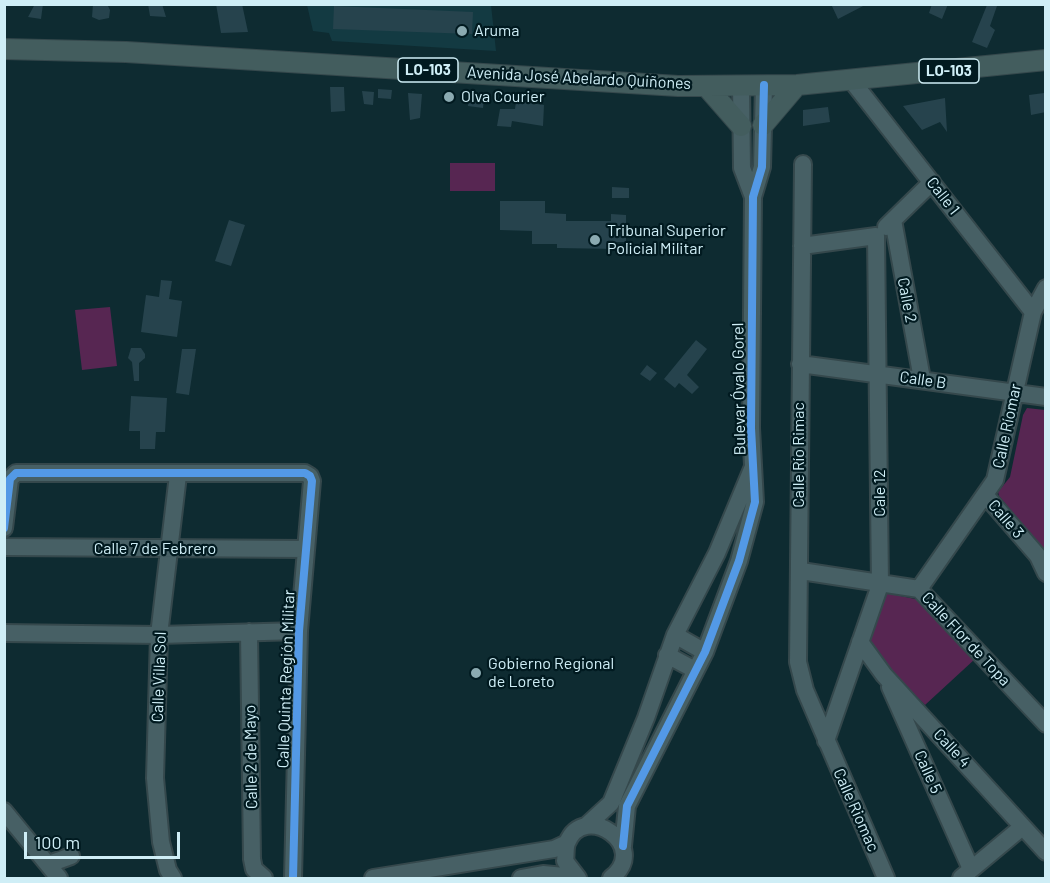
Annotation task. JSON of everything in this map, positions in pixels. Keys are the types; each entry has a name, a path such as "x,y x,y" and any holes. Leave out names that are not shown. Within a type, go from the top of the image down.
{"main road":[{"name":"Avenida José Abelardo Quiñones","path":"4,49 126,52 706,86 797,85 852,81 1046,60"},
{"path":"763,125 797,85"},
{"path":"706,86 741,126"}],"street":[{"name":"Calle 1","path":"852,81 1033,312"},
{"name":"Bulevar Óvalo Gorel","path":"741,85 742,168 753,197"},
{"name":"Bulevar Óvalo Gorel","path":"611,879 621,867 627,806 705,652 738,561 755,502 751,428 753,197 762,167 764,85"},
{"name":"Calle Río Rimac","path":"803,164 798,500 801,571 798,662 805,690 826,741"},
{"path":"802,246 876,236 932,182"},
{"name":"Calle 2","path":"893,220 922,380"},
{"name":"Cale 12","path":"826,741 880,585 876,236"},
{"name":"Calle Ríomar","path":"919,589 995,480 1033,312 1044,292"},
{"name":"Calle B","path":"800,364 1046,397"},
{"name":"Bulevar Óvalo Gorel","path":"373,879 456,872 554,849 567,843 574,832 586,826 611,803 646,718 675,635 717,553 753,465"},
{"path":"4,528 10,479 16,473 178,475"},
{"name":"Calle Quinta Región Militar","path":"178,475 305,473 312,481 299,632 293,878"},
{"name":"Calle Villa Sol","path":"172,879 161,842 155,778 159,635 178,475"},
{"name":"Calle 3","path":"986,496 1038,556 1046,573"},
{"name":"Calle 7 de Febrero","path":"4,547 306,549"},
{"name":"Calle Flor de Topa","path":"801,571 880,585 919,589 1046,724"},
{"name":"Calle 2 de Mayo","path":"249,632 252,859 254,869 264,879"},
{"path":"4,633 159,635 299,632"},
{"path":"675,635 705,652"},
{"name":"Calle 4","path":"860,642 884,675 966,762 1021,828 1046,852"},
{"path":"667,655 695,670"},
{"name":"Calle 5","path":"884,675 966,874"},
{"name":"Calle Riomac","path":"826,741 886,879"},
{"path":"4,811 59,879"},
{"path":"586,826 599,826 611,831 623,850 629,879"},
{"path":"966,874 1021,828"},
{"path":"567,843 565,861 576,878"},
{"path":"49,864 71,856"},
{"path":"521,879 543,874 576,878"},
{"path":"274,879 293,878"}],"shaded area":[{"path":"307,5 491,5 496,51 332,41 329,33 313,31"},
{"path":"450,163 495,163 495,191 450,191"},
{"path":"110,307 117,366 82,370 75,310"},
{"path":"1027,408 1045,410 1045,551 998,492 1010,477 1023,415"},
{"path":"886,593 920,600 975,659 925,705 867,646"}],"building":[{"path":"35,4 43,4 41,19 28,17"},
{"path":"93,4 107,4 110,10 109,18 99,20 92,17"},
{"path":"148,4 162,4 166,17 150,16"},
{"path":"216,4 242,4 248,32 221,33"},
{"path":"831,4 867,4 838,19"},
{"path":"932,4 948,4 942,19 929,13"},
{"path":"987,5 997,6 990,26 995,30 987,48 972,42"},
{"path":"334,6 473,12 472,34 333,29"},
{"path":"330,87 344,87 345,111 331,112"},
{"path":"378,89 392,90 391,99 378,98"},
{"path":"362,91 374,92 373,105 364,104"},
{"path":"408,93 422,94 420,118 410,120"},
{"path":"1044,93 1046,112 1031,115 1029,95"},
{"path":"469,95 484,97 483,108 468,106"},
{"path":"945,98 947,132 940,122 922,130 903,106"},
{"path":"516,101 544,105 543,126 512,121 511,127 497,126 500,109 515,109"},
{"path":"828,107 830,122 803,126 803,110"},
{"path":"612,187 629,188 629,198 612,198"},
{"path":"500,201 545,201 545,213 566,214 566,221 611,221 611,214 626,215 626,242 617,242 617,249 557,248 557,244 532,244 532,231 500,230"},
{"path":"229,220 245,225 231,266 215,261"},
{"path":"161,280 172,281 169,299 182,301 177,337 141,332 146,295 159,297"},
{"path":"696,340 707,349 687,375 699,387 692,394 679,383 675,388 664,379"},
{"path":"131,348 141,348 145,354 145,358 139,363 139,381 134,381 132,362 128,358"},
{"path":"182,349 196,349 189,395 176,393"},
{"path":"647,365 657,373 650,381 640,374"},
{"path":"131,396 167,398 165,432 156,432 155,449 140,449 140,431 129,431"}],"cycle path":[{"path":"623,846 627,806 705,652 739,561 755,502 751,428 753,197 762,167 764,85"},
{"path":"4,528 10,479 16,473 305,473 310,476 312,481 299,631 293,878"}],"place":[{"name":"Aruma","path":"462,31"},
{"name":"Olva Courier","path":"449,97"},
{"name":"Tribunal Superior Policial Militar","path":"595,240"},
{"name":"Gobierno Regional de Loreto","path":"476,673"}]}
